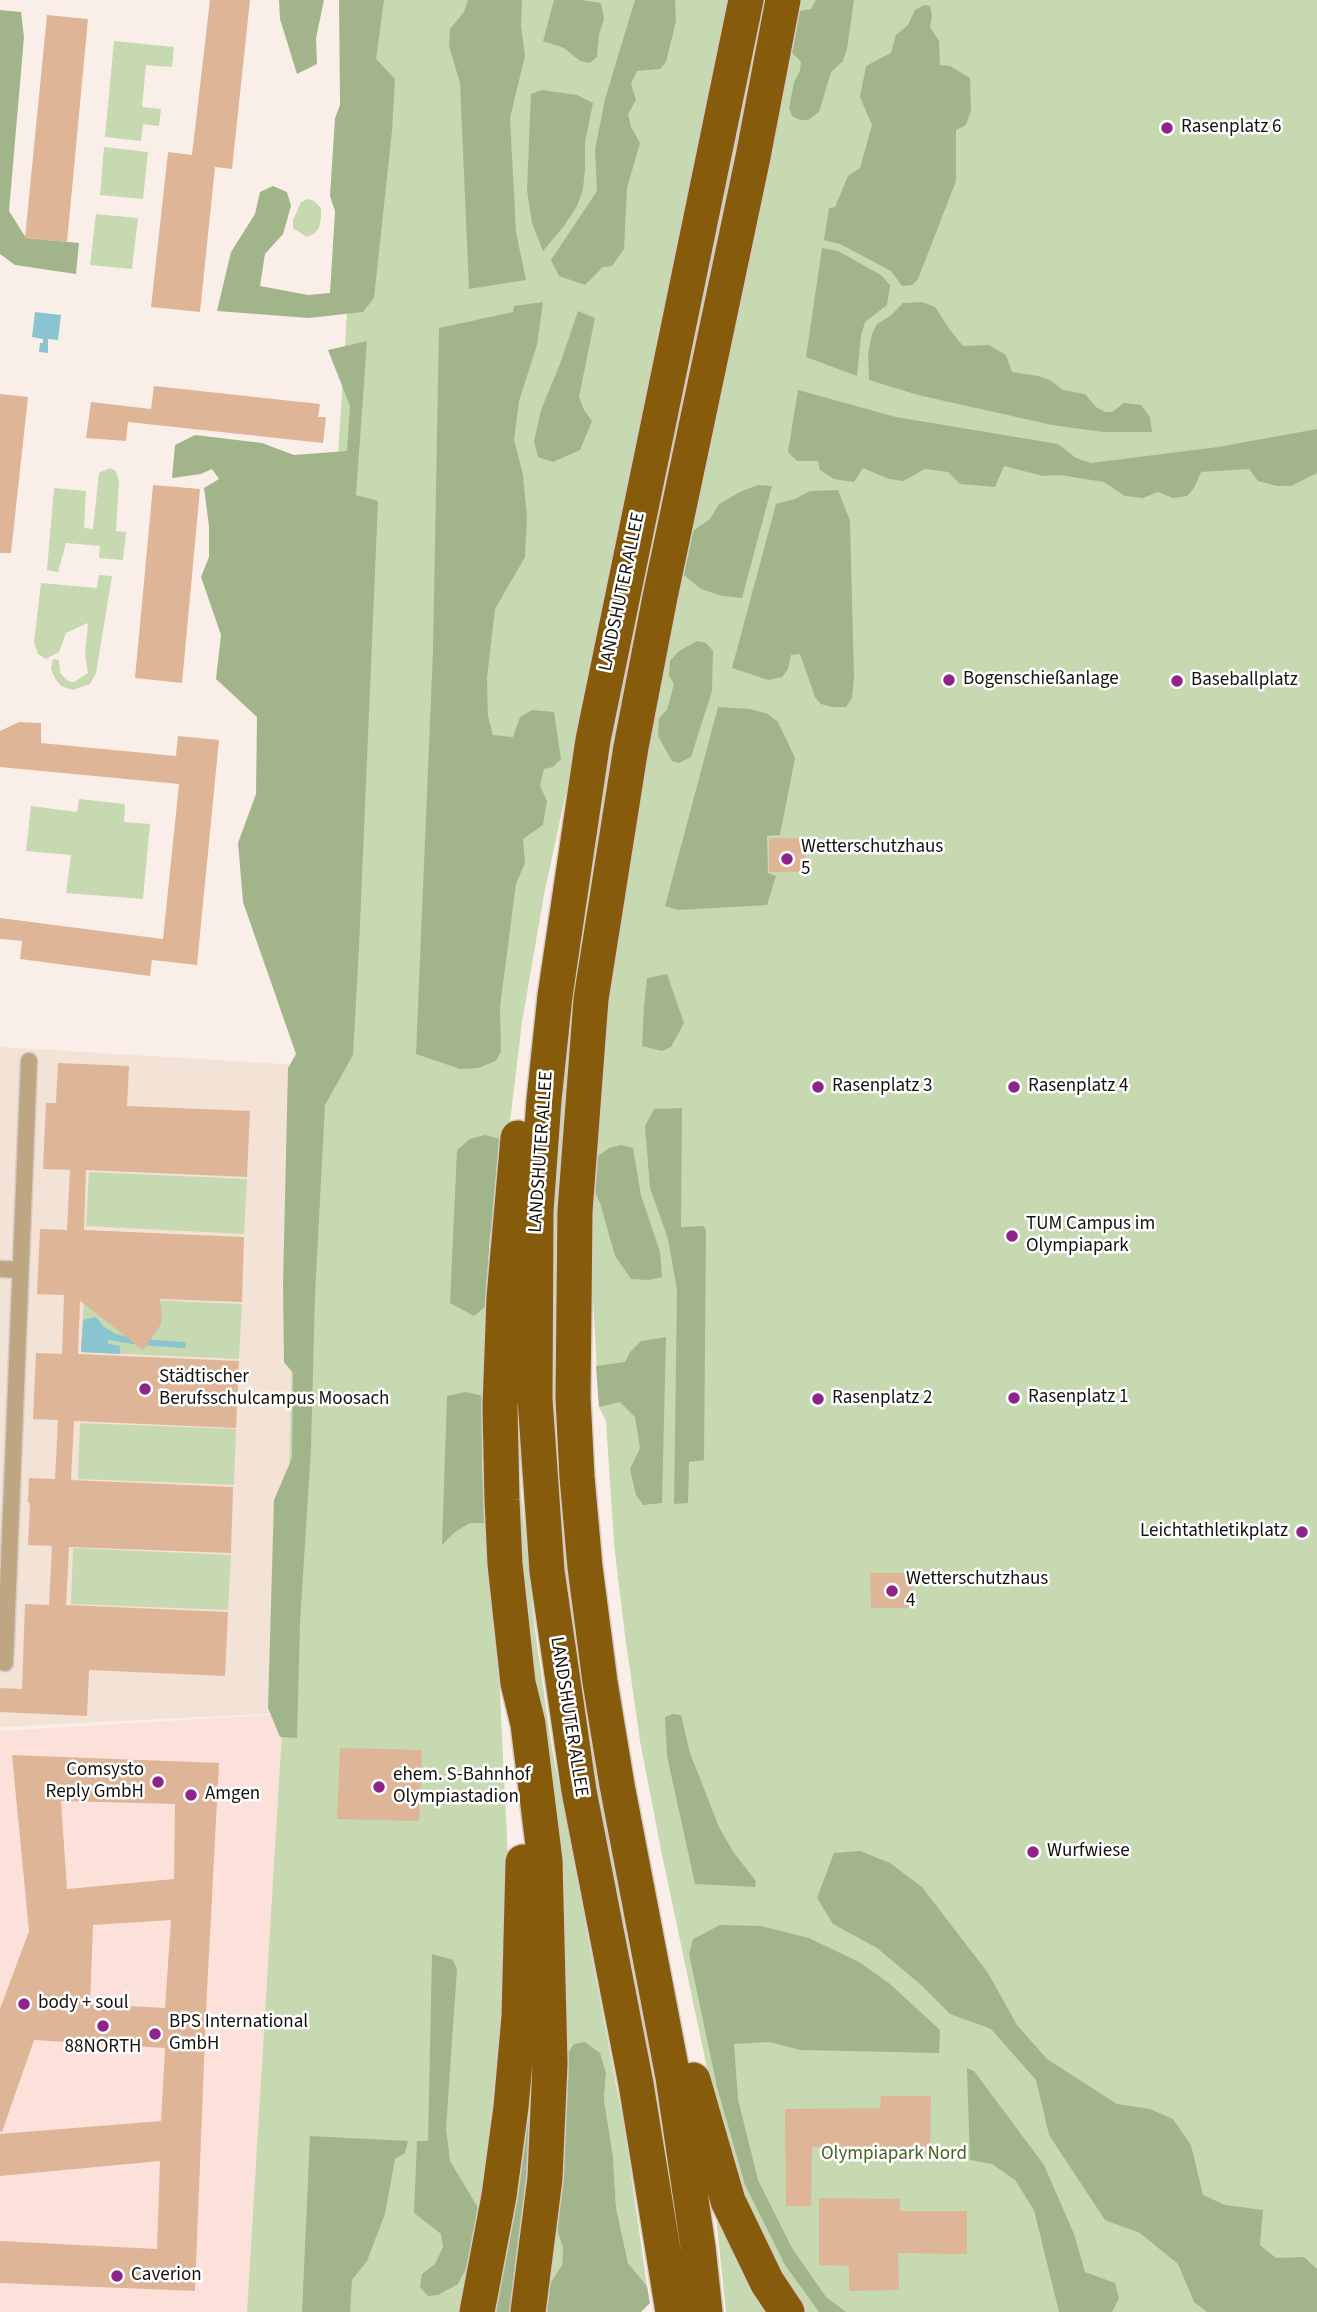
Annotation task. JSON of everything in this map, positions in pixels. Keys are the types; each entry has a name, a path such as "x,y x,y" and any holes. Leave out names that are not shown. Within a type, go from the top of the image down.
{"highway":[{"name":"LANDSHUTER ALLEE","path":"673,2312 636,2084 579,1791 547,1571 535,1399 537,1197 551,1036 593,740 746,0"},
{"name":"LANDSHUTER ALLEE","path":"705,2312 673,2077 600,1682 577,1477 573,1398 575,1211 582,1102 600,933 631,747 665,569 753,157 783,0"},
{"path":"528,2312 545,2178 550,2063 549,1979 545,1861 528,1724 518,1683 505,1564 500,1407 504,1298 523,1097 551,1036"},
{"path":"477,2312 499,2196 519,2017 523,1863 517,1724 518,1683"},
{"path":"650,1957 685,2050 713,2156 728,2201 767,2282 787,2312"}],"street":[{"path":"5,1663 8,1391 20,1270 29,1060"},
{"path":"0,1269 20,1270"}],"shaded area":[{"name":"Städtischer Berufsschulcampus Moosach","path":"0,1047 299,1065 283,1713 0,1727"},
{"path":"283,1714 247,2312 0,2312 0,1731"}],"green space":[{"path":"279,0 324,0 316,38 317,64 297,74 280,19"},
{"path":"339,0 384,0 376,59 395,79 374,298 363,312 309,318 217,311 231,252 255,214 260,192 273,186 287,192 291,206 283,234 265,254 260,286 308,295 330,293 335,211 330,196 335,118 340,105"},
{"path":"367,0 736,0 544,895 522,1022 498,1222 490,1235 485,1307 482,1463 487,1565 500,1693 509,1880 503,2006 476,2249 462,2312 247,2312 283,1714 299,1065"},
{"path":"468,0 522,0 521,25 525,56 510,118 516,232 526,280 469,289 460,83 449,46 450,29 464,12"},
{"path":"554,0 601,3 604,19 597,57 590,63 580,61 564,48 543,41"},
{"path":"635,0 675,0 676,21 666,62 660,69 637,71 631,84 636,100 628,114 631,127 640,143 627,188 624,249 612,266 603,267 585,285 559,276 551,260 597,191 595,150 605,99"},
{"path":"758,0 774,0 706,329 691,324"},
{"name":"TUM Campus im Olympiapark","path":"795,0 1317,0 1317,2312 804,2312 757,2234 721,2134 640,1741 614,1544 606,1421 599,1407 590,1245 596,1087 638,793"},
{"path":"816,0 854,0 843,61 831,72 819,112 808,120 800,120 792,116 789,108 801,62 786,46 793,12 811,9"},
{"path":"924,5 930,6 930,27 939,41 940,65 950,66 970,78 971,110 966,125 956,130 956,181 918,279 912,285 902,286 891,271 840,244 824,240 829,208 835,207 848,176 860,168 872,125 860,97 866,66 891,53 896,35 908,25 915,10"},
{"path":"0,10 21,12 24,37 9,211 26,238 79,243 76,274 15,265 0,254"},
{"path":"114,41 174,47 172,67 146,65 142,107 161,109 159,126 143,124 141,141 105,137"},
{"path":"542,90 577,95 593,103 585,142 583,189 577,206 543,251 532,223 527,190 531,94"},
{"path":"104,147 148,152 143,199 100,195"},
{"path":"308,199 321,208 321,218 319,228 307,237 293,228 293,220 301,202"},
{"path":"96,214 138,218 132,269 90,265"},
{"path":"822,248 838,251 881,275 890,285 887,305 865,322 857,376 806,357"},
{"path":"543,302 537,345 519,401 514,440 523,475 527,517 525,557 495,609 487,678 488,716 493,735 513,737 520,717 532,710 554,712 561,759 553,767 544,769 540,786 547,801 543,825 523,839 525,863 516,884 500,1007 501,1051 496,1061 478,1068 460,1069 416,1054 433,650 439,328 513,312 514,306"},
{"path":"922,302 935,307 963,346 989,345 1006,355 1012,372 1038,376 1050,380 1063,390 1085,394 1096,407 1105,412 1112,412 1124,403 1141,405 1150,417 1152,432 1103,432 1052,425 918,395 869,380 868,354 877,324 903,303"},
{"path":"578,311 595,318 579,397 592,421 580,450 553,462 538,457 534,441 541,410"},
{"path":"367,341 356,495 378,501 359,947 353,1055 325,1105 315,1295 311,1449 300,1622 297,1738 280,1737 268,1708 274,1500 292,1458 293,1373 284,1362 283,1285 288,1068 296,1054 243,902 238,843 256,794 257,717 216,679 221,635 201,577 209,557 209,526 204,488 219,479 212,469 201,474 172,478 175,445 195,435 262,443 294,455 347,451 350,406 328,350"},
{"path":"686,348 701,353 561,1231 691,2312 623,1963 552,1502 548,1221 579,905"},
{"path":"798,390 896,417 1058,444 1076,458 1091,463 1218,447 1317,429 1317,473 1291,486 1277,486 1258,481 1249,469 1201,472 1187,496 1173,498 1158,492 1143,498 1125,496 1104,482 1060,475 1043,476 1004,466 995,487 960,484 948,472 925,469 903,481 889,479 863,468 854,482 834,479 820,470 818,461 797,461 788,452"},
{"path":"110,468 116,471 119,481 116,531 126,532 123,560 99,558 100,546 66,543 58,572 47,570 54,488 86,491 84,528 93,529 99,473"},
{"path":"758,485 772,486 742,598 722,596 701,589 680,572 686,536 710,519 719,504"},
{"path":"838,490 850,521 854,677 852,698 846,707 821,704 815,697 800,654 791,655 788,669 782,677 768,680 732,668 776,504 795,499 810,491"},
{"path":"99,575 112,576 96,673 90,684 73,690 61,686 56,680 51,669 53,659 59,660 60,673 68,681 74,682 88,673 85,655 88,623 66,633 59,652 46,659 38,654 34,642 41,583 97,588"},
{"path":"697,641 706,643 713,651 712,691 691,757 679,763 672,761 658,736 659,718 667,710 674,684 669,676 670,661 679,651"},
{"path":"718,707 750,709 768,714 778,722 795,758 780,835 767,836 768,873 776,876 767,905 678,910 665,906"},
{"path":"79,799 125,804 124,822 150,824 143,899 66,893 71,855 26,851 31,806 77,812"},
{"path":"667,974 684,1023 671,1047 662,1051 642,1046 644,1006 647,978"},
{"path":"682,1108 681,1227 704,1226 706,1231 704,1460 689,1462 688,1503 674,1504 677,1290 668,1239 650,1188 645,1126 654,1109"},
{"path":"485,1135 507,1141 498,1222 490,1235 485,1307 474,1316 450,1303 457,1150 470,1139"},
{"path":"621,1145 633,1148 641,1195 660,1252 662,1277 631,1279 615,1256 600,1203 590,1182 591,1161 609,1148"},
{"path":"89,1172 247,1179 244,1234 86,1226"},
{"path":"84,1297 242,1304 239,1359 81,1352"},
{"path":"666,1337 662,1503 643,1505 636,1495 630,1469 640,1448 635,1417 620,1402 599,1407 596,1366 625,1362 641,1341"},
{"path":"466,1392 483,1396 485,1523 470,1523 455,1532 442,1545 447,1396"},
{"path":"516,1400 519,1473 535,1630 551,1743 625,2132 647,2286 628,2263 616,2207 613,2157 604,2099 606,2073 562,2062 514,1516"},
{"path":"80,1423 236,1429 234,1485 78,1479"},
{"path":"73,1548 231,1555 228,1610 71,1604"},
{"path":"672,1714 681,1715 690,1753 719,1827 734,1853 756,1881 755,1887 695,1884 667,1756 665,1717"},
{"path":"860,1851 890,1863 922,1887 988,1973 1017,2025 1047,2059 1117,2104 1150,2109 1173,2119 1191,2145 1203,2195 1225,2205 1263,2210 1260,2245 1276,2258 1304,2257 1317,2269 1317,2312 1207,2312 1194,2302 1178,2264 1140,2233 1105,2220 1049,2135 1036,2080 991,2029 950,2014 920,1984 877,1948 833,1924 817,1898 834,1853"},
{"path":"720,1925 761,1926 809,1938 859,1962 890,1984 940,2030 939,2053 800,2050 770,2042 734,2044 738,2099 758,2180 792,2248 826,2297 846,2312 819,2312 785,2265 745,2185 717,2087 689,1954 693,1939"},
{"path":"432,1954 453,1960 457,1969 446,2128 450,2161 480,2211 476,2249 458,2284 438,2295 428,2296 420,2287 422,2274 435,2264 443,2247 441,2234 414,2213 417,2141 428,2141"},
{"path":"524,2041 540,2041 518,2312 489,2312"},
{"path":"585,2042 600,2053 606,2073 604,2099 613,2157 616,2207 628,2263 647,2286 650,2303 641,2312 539,2312 541,2298 562,2265 563,2248 552,2216 562,2062 574,2044"},
{"path":"967,2068 974,2071 1044,2165 1074,2234 1085,2272 1115,2283 1119,2298 1112,2312 1059,2312 1034,2210 1015,2180 992,2164 970,2160"},
{"path":"310,2136 408,2141 405,2153 395,2159 385,2214 367,2261 352,2280 350,2312 302,2312"},
{"path":"714,2196 779,2312 726,2312"},
{"path":"552,2216 563,2248 562,2265 541,2298"}],"water":[{"path":"35,312 61,315 58,340 48,339 48,353 39,352 43,339 32,337"},
{"path":"96,1317 104,1327 116,1334 138,1339 139,1345 108,1340 108,1344 120,1346 120,1354 81,1352 83,1320"}],"building":[{"path":"210,0 250,0 232,169 215,167 200,312 151,307 168,152 192,155"},
{"path":"47,15 88,19 67,242 25,238"},
{"path":"154,386 320,404 318,417 326,417 323,443 128,422 126,441 86,438 91,402 151,409"},
{"path":"0,394 28,397 11,553 0,553"},
{"path":"153,485 200,489 182,683 135,678"},
{"path":"19,722 41,723 41,743 176,756 178,736 219,740 197,965 152,960 150,976 20,959 22,941 0,939 0,918 163,939 179,784 0,767 0,731"},
{"name":"Wetterschutzhaus 5","path":"769,838 805,838 805,872 769,872"},
{"path":"58,1063 129,1066 127,1106 250,1111 247,1177 86,1170 84,1230 244,1237 242,1302 160,1299 161,1324 143,1350 80,1301 78,1354 239,1361 236,1428 74,1421 71,1480 233,1487 231,1553 69,1547 66,1605 228,1612 225,1676 89,1670 87,1716 0,1712 0,1688 22,1689 25,1604 49,1605 52,1546 28,1545 28,1503 29,1478 55,1479 58,1420 33,1419 36,1353 62,1354 64,1295 37,1294 40,1229 67,1230 70,1170 43,1169 46,1103 56,1103"},
{"name":"Wetterschutzhaus 4","path":"870,1573 912,1573 913,1608 871,1608"},
{"name":"ehem. S-Bahnhof Olympiastadion","path":"340,1748 422,1750 419,1821 337,1819"},
{"name":"88NORTH","path":"12,1755 219,1763 195,2291 0,2283 0,2241 157,2249 160,2161 0,2176 0,2134 161,2121 165,2048 34,2040 2,2132 0,2131 0,2009 29,1931","holes":["61,1801 175,1804 174,1879 67,1889","171,1920 165,2008 90,2004 93,1925"]},
{"path":"881,2096 931,2096 930,2150 880,2149 880,2146 812,2147 811,2206 786,2206 785,2109 880,2108"},
{"path":"819,2198 900,2199 900,2211 967,2211 967,2254 898,2253 899,2290 849,2291 849,2266 819,2265"}],"waterway":[{"path":"143,1342 183,1345"}],"place":[{"name":"Rasenplatz 6","path":"1167,128"},
{"name":"Bogenschießanlage","path":"949,680"},
{"name":"Baseballplatz","path":"1177,681"},
{"name":"Wetterschutzhaus 5","path":"787,859"},
{"name":"Rasenplatz 3","path":"818,1087"},
{"name":"Rasenplatz 4","path":"1014,1087"},
{"name":"TUM Campus im Olympiapark","path":"1012,1236"},
{"name":"Städtischer Berufsschulcampus Moosach","path":"145,1389"},
{"name":"Rasenplatz 1","path":"1014,1398"},
{"name":"Rasenplatz 2","path":"818,1399"},
{"name":"Leichtathletikplatz","path":"1302,1532"},
{"name":"Wetterschutzhaus 4","path":"892,1591"},
{"name":"Comsysto Reply GmbH","path":"158,1782"},
{"name":"ehem. S-Bahnhof Olympiastadion","path":"379,1787"},
{"name":"Amgen","path":"191,1795"},
{"name":"Wurfwiese","path":"1033,1852"},
{"name":"body + soul","path":"24,2004"},
{"name":"88NORTH","path":"103,2026"},
{"name":"BPS International GmbH","path":"155,2034"},
{"name":"Caverion","path":"117,2276"}],"park label":[{"name":"Olympiapark Nord","path":"894,2155"}]}
